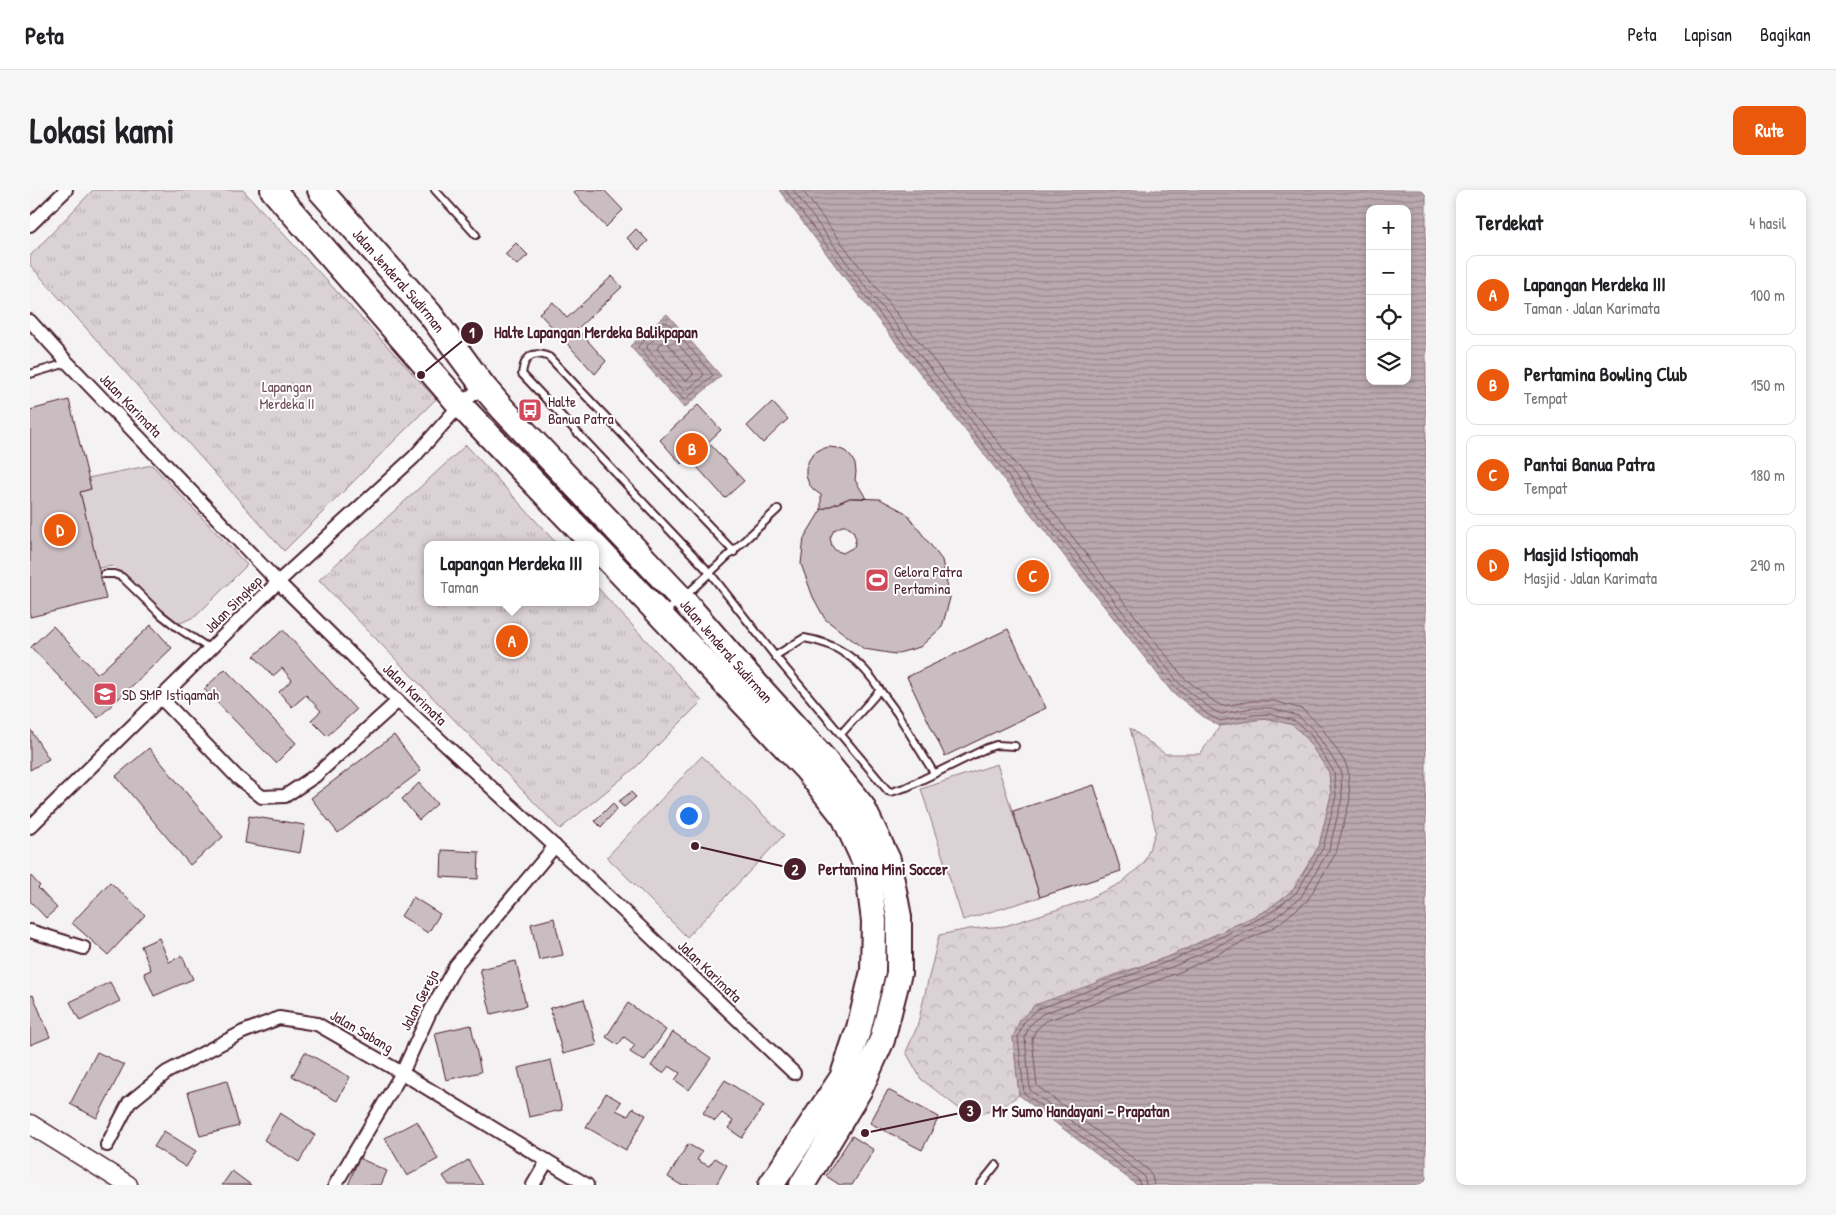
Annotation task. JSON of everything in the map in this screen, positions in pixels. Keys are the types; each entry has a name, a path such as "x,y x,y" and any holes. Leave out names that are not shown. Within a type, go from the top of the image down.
{"highway":[{"name":"Jalan Jenderal Sudirman","path":"273,190 460,405 590,541"},
{"name":"Jalan Jenderal Sudirman","path":"320,190 430,314 483,386 682,599 823,758 862,806 888,860 898,917 899,974 882,1040 860,1089 802,1185"},
{"name":"Jalan Jenderal Sudirman","path":"599,550 807,770 844,817 867,867 874,921 874,971 859,1028 842,1078 771,1185"}],"street":[{"path":"30,225 66,190"},
{"name":"Jalan Karimata","path":"30,321 278,582 398,701 555,846 794,1073"},
{"name":"Jalan Singkep","path":"30,826 278,582 414,457 460,405 483,386"},
{"path":"161,698 237,777 262,797 285,796 315,776 398,701"},
{"name":"Jalan Gereja","path":"335,1185 402,1073 431,1010 456,965 555,846"},
{"path":"30,931 84,948"},
{"name":"Jalan Sabang","path":"106,1145 129,1103 167,1072 242,1032 279,1018 317,1024 587,1185"},
{"path":"30,1124 128,1185"},
{"path":"533,1185 547,1161"}],"lane":[{"path":"435,190 476,235"},
{"path":"734,552 549,357 540,353 533,354 524,364 522,374 710,574 775,656 888,791 892,792 907,787 987,748 1015,746"},
{"path":"30,374 68,363"},
{"path":"661,614 682,599 710,574 778,509"},
{"path":"104,574 114,574 122,577 166,618 210,649"},
{"path":"775,656 804,638 822,641 855,659 870,674 897,713 934,773"},
{"path":"841,734 880,690"},
{"path":"980,1185 996,1165"}],"green space":[{"name":"Lapangan Merdeka II","path":"93,190 243,190 436,399 284,551 30,265 30,256"},
{"path":"466,445 554,541 424,541 424,606 599,606 599,589 702,701 636,767 560,829 319,580"},
{"path":"152,465 247,565 196,616 174,626 113,566 98,568 80,492 91,489 88,478"},
{"path":"1270,719 1293,725 1306,738 1329,772 1331,795 1319,846 1293,890 1267,910 1173,955 1100,980 1013,1037 1019,1095 999,1109 969,1116 921,1079 906,1052 917,1027 939,935 969,929 1005,926 1084,901 1121,883 1144,863 1156,831 1130,728 1165,754 1200,754 1220,726"},
{"path":"702,756 784,835 687,937 607,857"},
{"path":"997,764 1040,897 963,920 921,789"}],"water":[{"path":"779,190 1426,190 1426,1185 1137,1185 1019,1095 1013,1037 1020,1020 1035,1005 1173,955 1267,910 1293,890 1319,846 1331,795 1329,772 1306,738 1293,725 1270,719 1220,726 1205,718 1171,691 841,273"},
{"path":"667,314 721,376 684,408 630,346"}],"building":[{"path":"575,190 604,190 623,210 606,227 573,192"},
{"path":"636,229 648,241 639,250 627,238"},
{"path":"516,243 528,255 517,265 505,254"},
{"path":"612,276 622,287 577,329 606,361 595,374 539,313 553,302 567,318"},
{"path":"69,400 91,489 80,492 106,599 30,617 30,410"},
{"path":"772,402 788,419 763,443 747,426"},
{"path":"698,405 721,430 708,442 744,481 725,498 688,457 681,464 660,440"},
{"path":"829,447 845,451 851,457 855,464 855,480 866,498 850,498 821,510 821,495 809,484 806,468 814,453"},
{"name":"Gelora Patra Pertamina","path":"850,498 880,499 906,513 942,560 950,598 942,627 920,647 895,654 864,649 825,619 813,597 801,564 804,538 821,510","holes":["846,526 853,531 856,539 854,547 843,553 835,550 830,538 834,530"]},
{"path":"151,625 172,648 98,718 31,647 53,626 98,674"},
{"path":"1008,629 1046,708 945,756 907,677"},
{"path":"283,630 356,710 327,736 311,720 321,711 306,695 292,707 279,692 292,680 282,668 273,676 254,656"},
{"path":"225,669 296,743 276,763 204,689"},
{"path":"30,729 49,759 30,770"},
{"path":"394,735 421,771 338,833 311,798"},
{"path":"149,748 223,837 190,865 116,776"},
{"path":"419,783 437,804 419,820 402,799"},
{"path":"1094,785 1121,871 1040,897 1013,811"},
{"path":"631,792 636,797 624,807 618,802"},
{"path":"613,803 617,809 601,827 595,821"},
{"path":"249,816 305,825 300,853 245,843"},
{"path":"442,850 479,852 478,879 441,877"},
{"path":"30,875 40,886 38,888 57,908 46,918 30,901"},
{"path":"110,882 145,915 108,955 72,923"},
{"path":"413,897 440,914 428,933 401,916"},
{"path":"554,918 563,955 539,960 531,924"},
{"path":"159,938 169,962 182,956 193,979 154,996 144,973 151,970 141,946"},
{"path":"516,961 526,1006 491,1014 480,969"},
{"path":"110,982 120,1001 80,1021 70,1002"},
{"path":"33,995 50,1037 30,1045 30,996"},
{"path":"584,999 597,1045 563,1054 550,1008"},
{"path":"628,1003 666,1030 644,1061 630,1052 635,1045 624,1037 618,1045 606,1037"},
{"path":"471,1025 481,1072 446,1080 435,1033"},
{"path":"673,1032 711,1058 689,1090 675,1080 680,1073 669,1066 663,1073 651,1066"},
{"path":"97,1052 124,1065 97,1118 70,1104"},
{"path":"305,1052 350,1077 337,1101 292,1076"},
{"path":"551,1060 562,1110 529,1117 518,1068"},
{"path":"725,1080 764,1106 742,1138 728,1128 733,1121 722,1113 715,1121 703,1113"},
{"path":"227,1081 239,1126 200,1136 188,1092"},
{"path":"888,1090 939,1117 922,1150 870,1123"},
{"path":"606,1093 621,1102 616,1110 628,1116 633,1108 646,1115 626,1150 586,1127"},
{"path":"280,1113 315,1135 299,1162 264,1140"},
{"path":"417,1121 438,1159 407,1176 385,1138"},
{"path":"164,1131 196,1151 186,1167 154,1147"},
{"path":"852,1136 874,1150 852,1185 840,1185 826,1176"},
{"path":"688,1144 702,1152 697,1160 709,1166 715,1158 727,1165 716,1185 681,1185 668,1177"},
{"path":"359,1158 387,1171 381,1185 348,1185"},
{"path":"468,1160 483,1185 449,1185 443,1176"},
{"path":"232,1171 251,1185 222,1185"}],"place":[{"name":"Halte Lapangan Merdeka Balikpapan","path":"421,375"},
{"name":"Halte Banua Patra","path":"530,410"},
{"name":"Pertamina Bowling Club","path":"692,449"},
{"name":"Masjid Istiqomah","path":"60,530"},
{"name":"Pantai Banua Patra","path":"1033,576"},
{"name":"Gelora Patra Pertamina","path":"877,580"},
{"name":"Lapangan Merdeka III","path":"512,641"},
{"name":"SD SMP Istiqamah","path":"105,694"},
{"name":"Pertamina Mini Soccer","path":"695,846"},
{"name":"Mr Sumo Handayani - Prapatan","path":"865,1133"}]}
